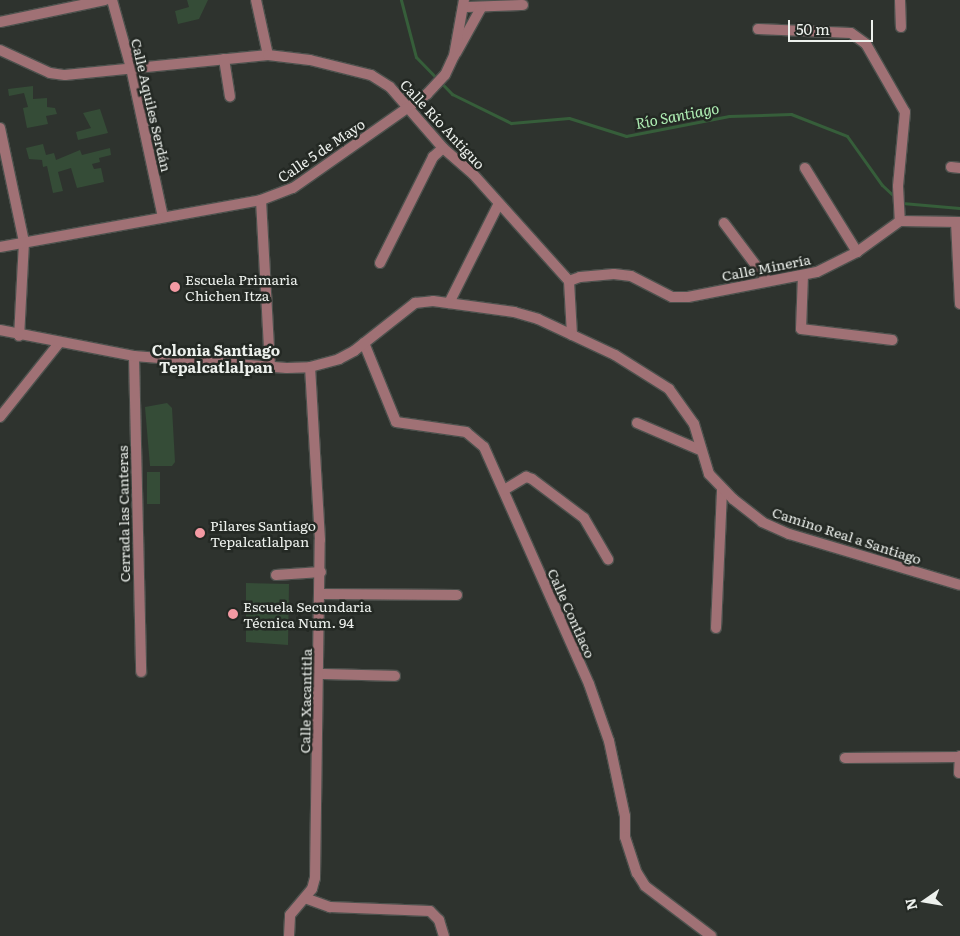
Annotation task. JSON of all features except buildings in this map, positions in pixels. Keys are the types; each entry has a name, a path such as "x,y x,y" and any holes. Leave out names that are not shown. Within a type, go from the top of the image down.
{"street":[{"path":"0,22 105,0"},
{"name":"Calle Aquiles Serdán","path":"112,0 130,68 163,217"},
{"path":"256,0 268,55"},
{"path":"900,0 901,27"},
{"path":"464,4 481,8 523,5"},
{"name":"Calle 5 de Mayo","path":"0,247 261,200 293,188 409,107 426,94 445,75 454,56 464,4"},
{"path":"454,56 468,37 481,8"},
{"path":"758,29 851,32 866,44 905,112 898,186 900,220 958,222 960,304"},
{"name":"Calle Río Antiguo","path":"0,50 50,73 85,75 130,68 167,67 268,55 310,60 371,75 390,87 443,148 472,174 498,205 570,281"},
{"path":"224,60 230,97"},
{"path":"0,128 24,242 19,336"},
{"path":"380,263 433,157 443,148"},
{"path":"805,168 857,252"},
{"path":"261,200 270,366"},
{"path":"449,303 498,205"},
{"name":"Calle Minería","path":"570,281 595,274 622,275 681,298 767,280 803,275 839,263 900,220"},
{"path":"724,224 767,280"},
{"path":"803,275 801,329 892,340"},
{"path":"570,281 572,335"},
{"name":"Camino Real a Santiago","path":"0,330 19,336 134,356 310,367 340,359 364,343 415,302 449,303 514,312 572,335 644,371 668,389 694,424 700,450 709,474 722,489 762,522 789,534 960,585"},
{"path":"0,417 59,343"},
{"name":"Calle Contlaco","path":"364,343 396,422 466,432 484,447 589,684 606,733 625,816 625,837 637,873 646,886 711,936"},
{"name":"Cerrada las Canteras","path":"134,356 141,672"},
{"name":"Calle Xacantitla","path":"289,936 290,914 295,905 305,898 315,878 320,572 310,367"},
{"path":"637,423 700,450"},
{"path":"504,490 526,477 532,479 584,518 608,559"},
{"path":"716,628 722,489"},
{"path":"276,575 320,572"},
{"path":"320,594 457,595"},
{"path":"319,674 395,676"},
{"path":"845,758 960,756 960,773"},
{"path":"305,898 330,907 430,911 439,920 444,936"}],"green space":[{"path":"187,0 208,0 199,19 178,24 175,11 189,7"},
{"path":"33,86 33,99 47,98 47,107 55,108 57,114 46,116 48,124 27,128 23,108 28,107 24,93 9,96 8,89"},
{"path":"100,109 108,133 78,140 76,132 91,128 83,113"},
{"path":"43,144 46,155 54,153 56,160 80,150 82,155 110,148 111,155 99,158 100,162 92,164 94,169 101,168 104,182 77,188 71,168 58,172 63,191 53,193 47,166 43,167 42,160 29,159 26,148"},
{"path":"167,403 172,408 175,462 172,466 150,466 145,407"},
{"path":"147,472 160,472 160,504 147,504"},
{"path":"246,583 289,584 288,645 246,642"}],"waterway":[{"name":"Río Santiago","path":"401,0 416,57 452,94 511,123 569,118 626,136 729,116 791,114 847,136 882,185 895,197"},
{"name":"Río Santiago","path":"902,203 960,208"}],"place":[{"name":"Escuela Primaria Chichen Itza","path":"175,287"},
{"name":"Pilares Santiago Tepalcatlalpan","path":"200,533"},
{"name":"Escuela Secundaria Técnica Num. 94","path":"233,614"}],"district":[{"name":"Colonia Santiago Tepalcatlalpan","path":"216,358"}]}
